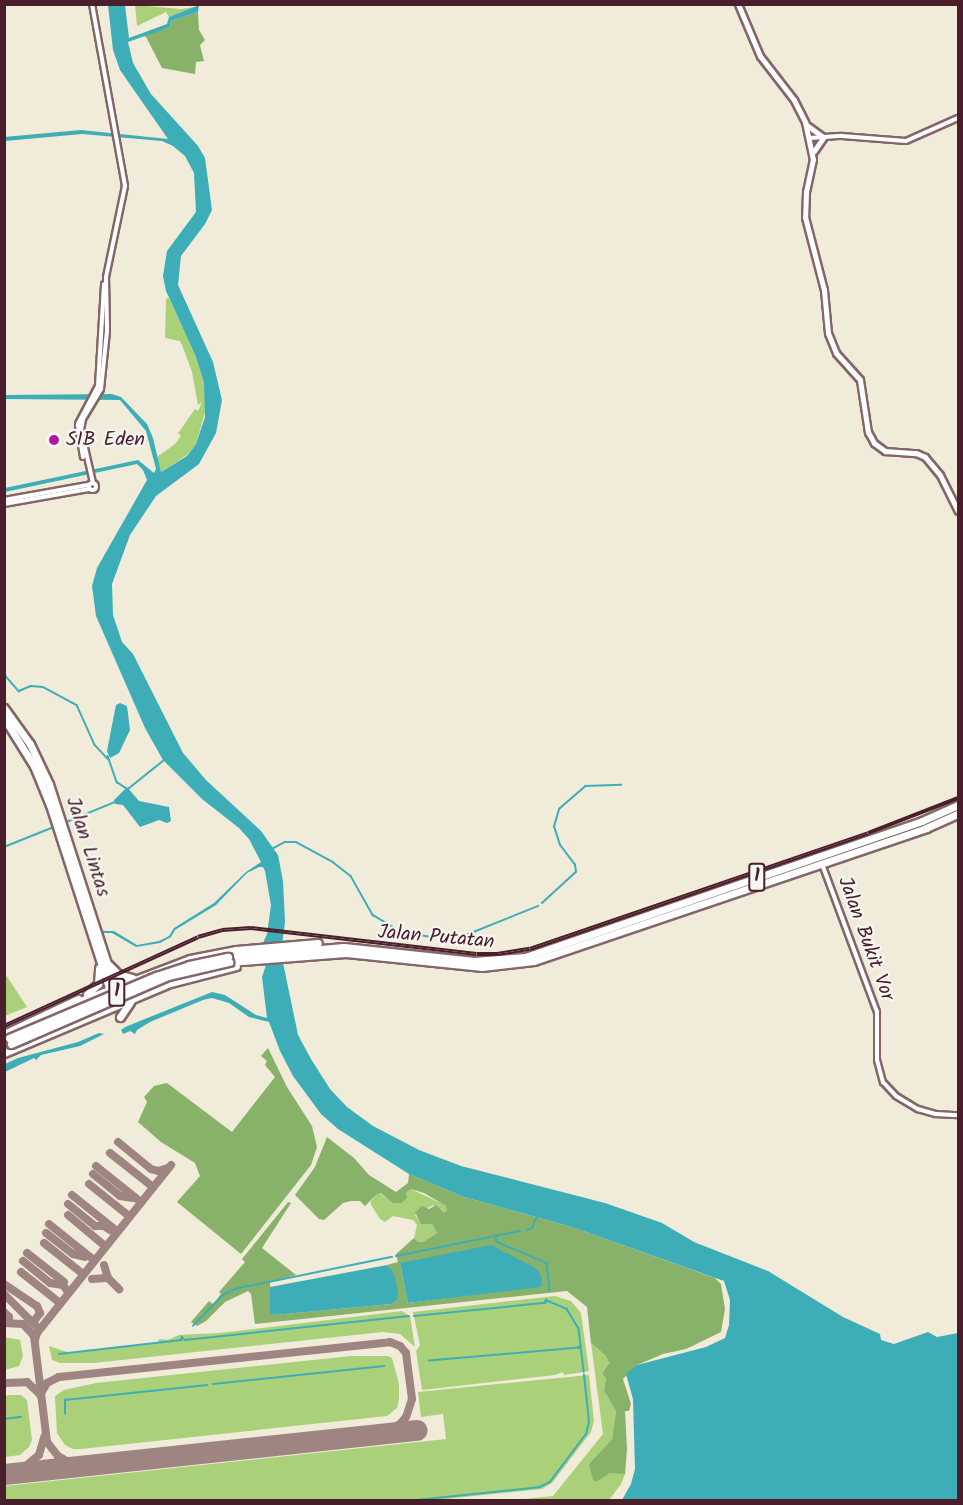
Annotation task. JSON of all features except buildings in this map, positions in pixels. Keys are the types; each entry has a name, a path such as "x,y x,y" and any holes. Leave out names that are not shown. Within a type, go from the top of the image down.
{"highway":[{"name":"Jalan Lintas","path":"4,708 39,760 117,1005"},
{"name":"Jalan Lintas","path":"4,718 34,766 58,818"},
{"name":"Jalan Putatan","path":"7,1040 168,976 260,950 363,948 474,962 518,958 823,861 957,810"},
{"name":"Jalan Putatan","path":"229,960 265,960 312,949 466,966 512,964 556,954 740,887"},
{"path":"7,1040 75,1003 135,978 190,959 260,950"},
{"path":"101,959 114,972 135,978"},
{"path":"75,1003 98,984 101,959"},
{"path":"4,1053 189,976 265,960"},
{"path":"122,983 121,993 129,1000"},
{"path":"120,1017 128,1003 139,996"}],"main road":[{"path":"738,4 760,56 794,100 805,122 813,154"},
{"path":"805,122 824,137 816,144 813,154 806,192 805,218 824,290 826,321 831,343 860,381 867,428 874,443 885,451 916,453 925,457 940,475 958,510"}],"street":[{"path":"90,483 81,430 83,419 98,392 106,338 106,277 125,186 92,4"},
{"path":"810,139 824,137 906,141 958,118"},
{"path":"4,500 90,483"},
{"path":"4,504 90,483"},
{"name":"Jalan Bukit Vor","path":"823,861 877,1012 877,1060 883,1082 896,1096 918,1109 936,1114 958,1115"}],"green space":[{"path":"135,5 181,9 195,7 169,17 166,12 137,26"},
{"path":"198,12 199,30 205,40 200,45 204,61 196,62 195,74 162,68 146,37 142,35 170,27 171,21"},
{"path":"169,298 196,357 204,383 207,405 196,444 187,455 161,472 157,457 175,444 181,436 178,433 195,409 198,411 202,402 198,405 192,372 180,341 165,338 166,299"},
{"path":"4,972 27,1007 5,1016 4,1016"},
{"path":"268,1048 287,1087 312,1126 317,1147 311,1165 241,1254 177,1202 200,1176 195,1163 161,1142 138,1122 147,1102 144,1097 154,1086 167,1083 232,1132 275,1077 265,1065 267,1061 261,1056"},
{"path":"327,1137 354,1158 369,1175 396,1192 408,1183 409,1174 464,1197 572,1227 715,1278 721,1284 725,1309 721,1332 686,1349 663,1354 637,1365 623,1379 631,1404 629,1411 625,1411 627,1449 625,1474 610,1473 597,1482 593,1480 589,1464 612,1439 616,1411 604,1391 606,1378 602,1374 609,1363 606,1356 591,1343 587,1307 567,1291 255,1324 251,1294 248,1291 225,1302 206,1321 197,1326 191,1322 209,1301 213,1304 221,1294 219,1292 245,1262 242,1259 288,1202 291,1203 262,1248 296,1275 270,1282 271,1313 274,1315 392,1304 397,1300 393,1270 387,1265 398,1262 396,1254 414,1238 418,1242 423,1242 437,1233 432,1224 421,1224 415,1212 422,1206 429,1209 436,1205 443,1212 447,1211 446,1206 424,1193 411,1189 406,1193 407,1198 402,1203 392,1203 381,1193 365,1206 360,1201 343,1203 324,1220 319,1219 295,1195 315,1167","holes":["400,1263 540,1286 408,1303"]},
{"path":"411,1189 447,1206 447,1211 443,1212 433,1205 415,1215 421,1223 432,1224 437,1233 423,1242 418,1242 414,1238 417,1225 413,1220 393,1216 385,1222 380,1219 370,1203 376,1194 380,1193 392,1203 402,1203 407,1198 406,1193"},
{"path":"555,1296 571,1301 581,1313 589,1371 564,1375 563,1372 555,1375 422,1390 416,1351 420,1345 413,1312"},
{"path":"402,1311 410,1316 415,1347 400,1334 383,1332 94,1363 60,1363 52,1360 49,1346 70,1353 158,1343 159,1339 168,1340 179,1335 220,1333"},
{"path":"4,1337 20,1340 23,1356 19,1366 5,1370"},
{"path":"591,1343 606,1356 609,1363 602,1374 606,1378 604,1391 616,1411 612,1439 589,1464 597,1482 610,1473 618,1472 625,1474 621,1484 609,1500 515,1500 553,1496 603,1434"},
{"path":"351,1356 392,1358 399,1384 399,1399 397,1408 387,1416 81,1449 73,1449 65,1445 57,1433 55,1396 64,1390 96,1383"},
{"path":"589,1375 594,1421 591,1432 552,1483 542,1489 435,1500 5,1500 5,1486 446,1439 443,1414 421,1417 418,1392"},
{"path":"21,1395 27,1400 32,1440 29,1447 20,1455 5,1457 5,1396"}],"water":[{"path":"108,5 125,5 129,38 167,24 169,17 199,5 198,12 171,21 170,27 128,42 133,63 151,94 198,146 205,158 212,210 205,224 181,256 178,285 213,362 222,400 216,433 199,464 156,496 130,535 112,584 113,615 122,642 133,654 183,753 206,780 261,831 278,855 283,881 285,922 281,953 298,1035 311,1059 330,1089 347,1107 373,1126 419,1150 461,1166 605,1203 662,1223 694,1242 768,1271 843,1317 880,1334 881,1340 894,1344 928,1332 937,1337 958,1333 958,1500 622,1500 631,1484 635,1469 633,1399 626,1374 637,1365 706,1347 725,1338 729,1325 730,1300 724,1281 572,1227 464,1197 409,1174 338,1129 321,1114 293,1076 269,1022 249,1017 229,1003 212,998 203,1000 150,1022 137,1030 135,1034 130,1031 123,1034 121,1030 125,1027 212,992 225,995 256,1015 267,1018 262,977 266,965 263,943 267,934 271,905 265,871 263,867 259,867 247,873 216,905 175,930 171,937 160,943 136,947 112,933 103,933 102,931 114,931 137,945 159,941 169,936 174,928 214,903 246,872 261,862 249,839 239,828 202,799 163,760 145,728 96,616 92,586 97,568 147,480 143,470 137,464 5,492 5,488 138,460 154,473 156,469 146,431 120,400 5,399 4,395 112,394 121,397 147,424 153,438 161,472 187,456 196,444 205,417 204,383 196,357 166,291 163,276 167,251 196,212 194,173 185,156 173,146 162,141 82,134 5,141 4,137 81,130 168,139 120,70 113,50"},
{"path":"120,703 127,706 130,730 119,753 110,758 107,751 116,705"},
{"path":"127,787 139,801 169,807 171,821 167,823 159,820 140,827 123,805 115,804 114,800"},
{"path":"99,1033 104,1034 80,1046 41,1055 36,1060 34,1058 5,1072 5,1064 18,1058 78,1042"},
{"path":"491,1245 537,1269 542,1278 541,1287 408,1303 400,1263"},
{"path":"387,1265 393,1270 398,1291 397,1300 392,1304 274,1315 270,1313 270,1287"}],"waterway":[{"path":"4,674 19,691 31,686 43,687 77,705 95,745 108,759"},
{"path":"108,756 117,782 126,788"},
{"path":"128,789 163,761"},
{"path":"542,903 576,872 575,865 560,845 554,827 559,809 585,786 621,785"},
{"path":"64,823 115,802"},
{"path":"4,847 54,827"},
{"path":"272,849 285,842 296,842 333,862 351,876 373,915 400,931 431,937 461,937 538,906"},
{"path":"527,1230 532,1228 537,1217"},
{"path":"396,1256 520,1231"},
{"path":"496,1236 497,1242 547,1263 550,1291"},
{"path":"193,1326 224,1294 239,1288 392,1257"},
{"path":"414,1316 545,1303 546,1300 567,1309 579,1329 581,1346 579,1348 430,1361"},
{"path":"59,1354 181,1340 182,1337 185,1340 409,1316"},
{"path":"581,1346 584,1372"},
{"path":"213,1384 384,1366"},
{"path":"417,1500 540,1487 550,1482 586,1434 589,1422 584,1375"},
{"path":"65,1414 65,1400 207,1385"},
{"path":"4,1419 21,1417"}],"taxiway":[{"path":"118,1142 151,1169 158,1171 168,1168"},
{"path":"110,1153 153,1187"},
{"path":"35,1340 37,1333 171,1165"},
{"path":"96,1166 141,1202"},
{"path":"93,1174 120,1196 133,1198"},
{"path":"89,1184 129,1216"},
{"path":"72,1195 117,1231"},
{"path":"68,1204 95,1226 104,1226 110,1230"},
{"path":"68,1215 105,1246"},
{"path":"49,1224 94,1260"},
{"path":"46,1233 73,1254 85,1257"},
{"path":"44,1243 83,1274"},
{"path":"27,1253 64,1282"},
{"path":"23,1261 50,1283 63,1285 68,1292"},
{"path":"104,1265 108,1278"},
{"path":"21,1272 60,1303"},
{"path":"92,1279 108,1278 119,1289"},
{"path":"4,1284 37,1306 40,1313 35,1320"},
{"path":"4,1294 36,1326"},
{"path":"4,1312 9,1317 9,1322"},
{"path":"4,1323 23,1324 34,1336 47,1442 58,1456 75,1466"},
{"path":"40,1395 47,1383 59,1377 390,1342 400,1346 406,1353 412,1399 406,1417 400,1424 380,1434"},
{"path":"4,1383 27,1382 40,1394"},
{"path":"18,1472 39,1455 44,1437"}],"runway":[{"path":"4,1474 417,1430"}],"railway":[{"path":"4,1026 198,937 222,930 251,928 477,954 497,954 530,949 868,833 958,798"}],"place":[{"name":"SIB Eden","path":"54,440"}]}
